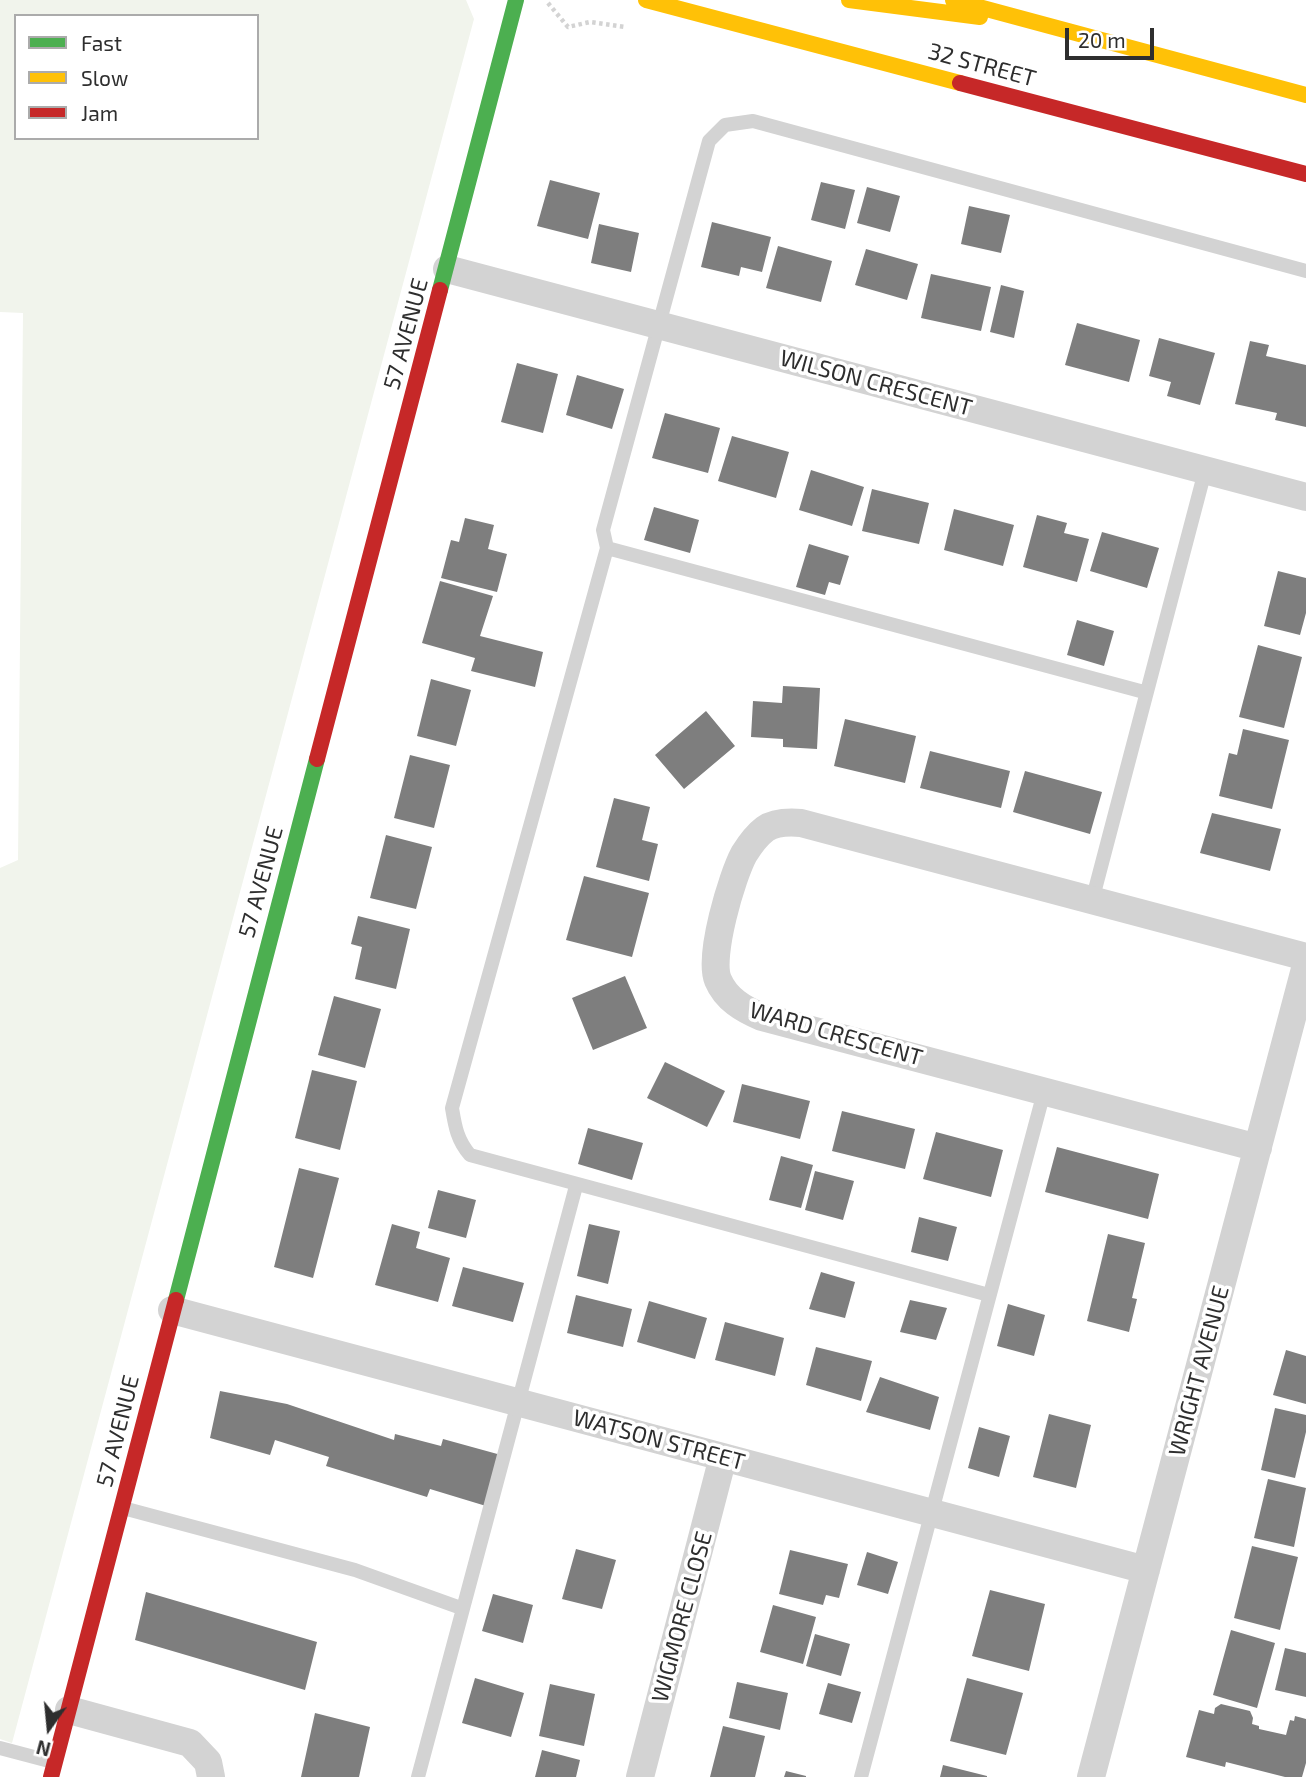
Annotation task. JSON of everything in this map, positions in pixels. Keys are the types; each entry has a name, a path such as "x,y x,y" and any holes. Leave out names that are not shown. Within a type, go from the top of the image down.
{"street":[{"name":"57 AVENUE","path":"53,1770 516,0"},
{"name":"32 STREET","path":"646,0 1306,174"},
{"path":"849,0 1055,27"},
{"path":"953,0 1306,95"},
{"name":"WILSON CRESCENT","path":"447,269 1306,497"},
{"name":"WARD CRESCENT","path":"1258,1148 746,1010 733,1001 717,977 717,948 744,855 765,829 788,822 802,823 1306,957"},
{"name":"WRIGHT AVENUE","path":"1091,1777 1306,965"},
{"name":"WATSON STREET","path":"172,1310 1146,1570"},
{"name":"WIGMORE CLOSE","path":"640,1777 723,1457"},
{"path":"69,1710 190,1743 208,1762 211,1777"}],"lane":[{"path":"989,1295 576,1186 470,1155 460,1144 452,1108 607,548 603,530 709,141 725,125 753,121 1306,271"},
{"path":"1092,901 1144,692 1205,471"},
{"path":"607,548 1144,692"},
{"path":"861,1777 1044,1092"},
{"path":"418,1777 461,1608 520,1402 576,1186"},
{"path":"121,1507 355,1570 461,1608"},
{"path":"0,1748 53,1770"}],"shaded area":[{"path":"0,0 466,0 474,19 12,1743 0,1739 0,868 18,860 23,313 0,312"}],"building":[{"path":"550,180 600,193 588,239 537,226"},
{"path":"821,182 855,190 845,229 811,220"},
{"path":"867,187 900,196 890,232 857,223"},
{"path":"969,206 1010,215 1001,253 961,244"},
{"path":"712,222 771,237 762,272 741,267 739,276 701,267"},
{"path":"599,224 639,233 631,272 591,263"},
{"path":"778,246 832,261 821,302 766,288"},
{"path":"866,249 918,264 907,300 855,285"},
{"path":"931,274 991,287 981,331 921,318"},
{"path":"1001,285 1024,291 1014,338 990,332"},
{"path":"1077,323 1140,340 1129,382 1065,365"},
{"path":"1159,338 1215,353 1200,405 1167,396 1171,382 1149,376"},
{"path":"1250,341 1269,345 1266,356 1306,365 1306,427 1275,420 1277,413 1235,404"},
{"path":"517,363 558,374 543,433 501,422"},
{"path":"577,375 624,389 612,429 566,415"},
{"path":"665,413 720,428 708,473 652,458"},
{"path":"732,436 789,452 776,498 718,481"},
{"path":"811,470 864,487 852,526 799,510"},
{"path":"872,489 929,503 919,544 862,531"},
{"path":"654,507 699,520 690,553 644,540"},
{"path":"954,509 1014,525 1003,566 944,550"},
{"path":"1037,515 1067,523 1064,533 1089,539 1077,582 1023,567"},
{"path":"465,518 494,525 488,549 507,554 497,592 441,578 451,540 459,542"},
{"path":"1102,532 1159,548 1147,588 1090,571"},
{"path":"809,544 849,556 840,585 829,582 825,595 796,587"},
{"path":"1278,571 1306,578 1306,613 1300,635 1264,626"},
{"path":"440,581 493,596 480,636 543,652 535,687 471,671 475,658 422,643"},
{"path":"1077,620 1114,631 1104,666 1067,655"},
{"path":"1258,645 1302,657 1284,728 1239,717"},
{"path":"431,679 471,690 456,746 417,736"},
{"path":"783,686 820,688 817,749 783,747 783,739 751,737 753,701 782,703"},
{"path":"706,711 735,746 684,789 655,755"},
{"path":"845,719 916,736 905,783 834,766"},
{"path":"1243,729 1289,740 1272,809 1219,796 1229,753 1237,755"},
{"path":"930,751 1010,771 1001,808 920,788"},
{"path":"410,755 450,765 434,828 394,818"},
{"path":"1025,771 1102,792 1090,834 1013,812"},
{"path":"614,798 650,807 642,840 658,844 649,881 596,867"},
{"path":"1212,813 1281,829 1270,871 1200,853"},
{"path":"386,835 432,847 416,909 370,898"},
{"path":"584,876 649,893 632,957 566,940"},
{"path":"358,916 410,929 396,989 355,979 362,947 351,944"},
{"path":"625,976 647,1028 593,1050 572,998"},
{"path":"334,996 381,1009 365,1068 318,1055"},
{"path":"665,1062 725,1091 707,1127 647,1098"},
{"path":"312,1070 357,1081 340,1150 295,1138"},
{"path":"742,1084 810,1101 800,1139 733,1122"},
{"path":"842,1111 915,1129 905,1169 832,1151"},
{"path":"588,1128 643,1143 632,1180 578,1164"},
{"path":"936,1132 1003,1150 991,1197 923,1179"},
{"path":"1057,1147 1159,1174 1148,1219 1045,1192"},
{"path":"781,1156 813,1165 801,1208 769,1200"},
{"path":"299,1168 339,1178 313,1278 274,1267"},
{"path":"815,1171 854,1181 843,1220 805,1210"},
{"path":"438,1190 476,1200 466,1238 428,1228"},
{"path":"919,1217 957,1227 948,1261 911,1252"},
{"path":"392,1224 420,1232 416,1248 450,1258 438,1302 375,1285"},
{"path":"589,1224 620,1231 608,1284 577,1276"},
{"path":"1108,1234 1145,1243 1132,1298 1137,1299 1129,1332 1087,1321"},
{"path":"463,1267 524,1283 513,1322 452,1306"},
{"path":"821,1272 855,1282 845,1318 809,1309"},
{"path":"576,1295 632,1309 623,1347 567,1333"},
{"path":"910,1300 947,1308 936,1340 900,1332"},
{"path":"649,1301 707,1318 695,1359 637,1342"},
{"path":"1008,1304 1045,1315 1034,1356 997,1346"},
{"path":"725,1322 784,1338 775,1376 715,1360"},
{"path":"816,1347 872,1361 861,1401 806,1385"},
{"path":"1286,1350 1306,1356 1306,1404 1273,1395"},
{"path":"880,1377 939,1397 930,1430 866,1412"},
{"path":"220,1391 287,1404 394,1440 395,1434 441,1446 443,1439 501,1455 486,1506 430,1489 427,1497 326,1466 329,1457 275,1440 270,1455 210,1438"},
{"path":"1275,1408 1306,1415 1306,1432 1295,1478 1261,1470"},
{"path":"1049,1414 1091,1425 1076,1488 1033,1477"},
{"path":"979,1427 1010,1436 999,1477 968,1468"},
{"path":"1268,1479 1306,1488 1294,1547 1254,1538"},
{"path":"1252,1546 1298,1557 1280,1630 1234,1618"},
{"path":"576,1549 616,1560 602,1609 562,1599"},
{"path":"790,1550 848,1564 839,1598 826,1595 823,1605 779,1594"},
{"path":"867,1552 898,1562 888,1594 857,1585"},
{"path":"990,1590 1045,1604 1029,1671 972,1656"},
{"path":"146,1592 317,1642 305,1690 135,1640"},
{"path":"493,1594 533,1605 523,1643 482,1631"},
{"path":"773,1605 816,1617 803,1664 760,1652"},
{"path":"1231,1630 1275,1643 1257,1708 1213,1695"},
{"path":"815,1634 850,1644 841,1676 806,1666"},
{"path":"1285,1648 1306,1653 1306,1697 1275,1690"},
{"path":"475,1678 524,1693 511,1737 462,1723"},
{"path":"967,1678 1023,1693 1006,1755 950,1741"},
{"path":"737,1682 788,1693 780,1730 729,1718"},
{"path":"828,1683 861,1692 852,1723 819,1714"},
{"path":"550,1684 595,1694 584,1746 539,1736"},
{"path":"1221,1704 1250,1711 1252,1724 1259,1726 1259,1729 1286,1735 1290,1720 1294,1721 1295,1716 1306,1719 1306,1763 1302,1777 1285,1777 1226,1762 1225,1767 1186,1757 1199,1710 1214,1714 1215,1708"},
{"path":"315,1713 370,1727 359,1777 301,1777"},
{"path":"723,1726 765,1736 755,1777 710,1777"},
{"path":"542,1750 580,1760 576,1777 535,1777"},
{"path":"943,1765 987,1776 987,1777 940,1777"},
{"path":"786,1771 806,1776 806,1777 784,1777"}],"traffic: fast":[{"path":"440,290 516,0"},
{"path":"176,1300 317,759"}],"traffic: slow":[{"path":"646,0 960,83"},
{"path":"849,0 980,17"},
{"path":"953,0 1306,95"}],"traffic: jam":[{"path":"960,83 1306,174"},
{"path":"317,759 440,290"},
{"path":"51,1777 176,1300"}]}
